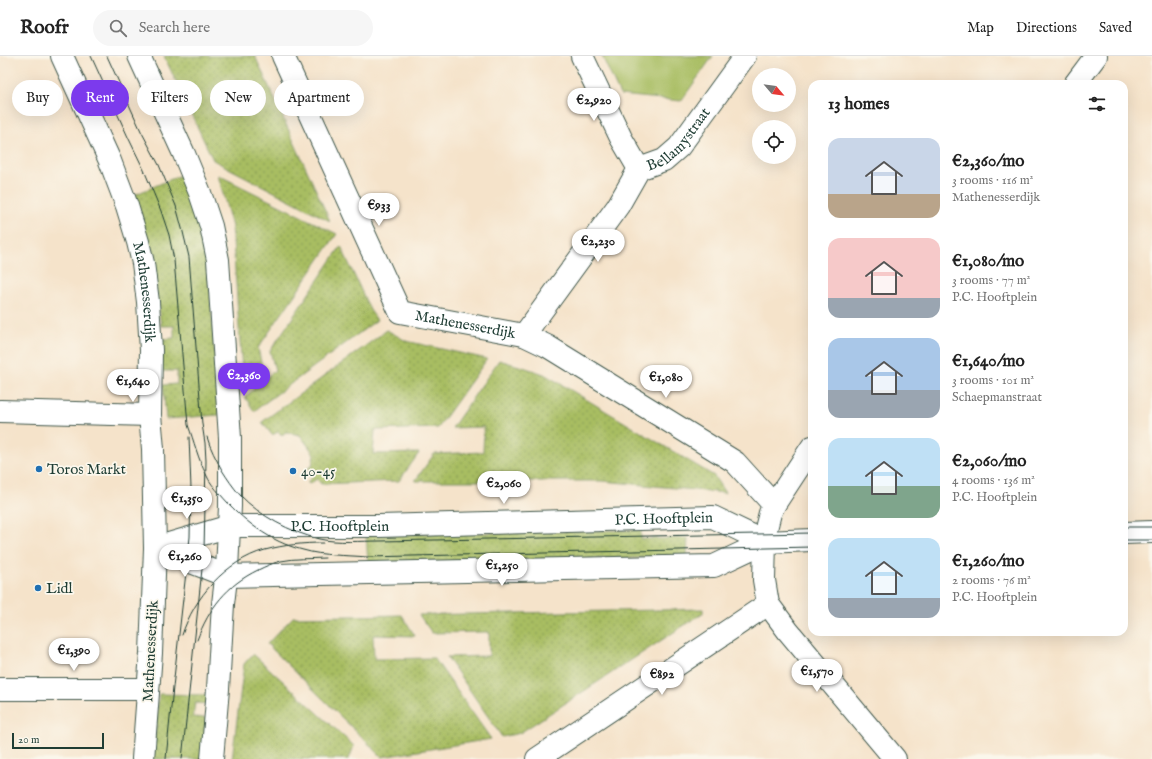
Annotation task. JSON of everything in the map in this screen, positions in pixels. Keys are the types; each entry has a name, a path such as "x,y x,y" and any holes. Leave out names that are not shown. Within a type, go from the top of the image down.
{"street":[{"name":"Mathenesserdijk","path":"62,56 110,161 127,206 138,242 145,278 150,326 150,415 153,448 155,548 151,653 143,759"},
{"path":"139,56 184,154 200,193 211,226 218,260 230,438 230,526 212,759"},
{"name":"Mathenesserdijk","path":"283,56 400,312 524,335"},
{"path":"582,56 621,138 639,169"},
{"name":"Bellamystraat","path":"524,335 618,206 639,169 664,160 679,147 745,56"},
{"path":"1078,80 1096,56"},
{"path":"524,335 547,346 735,462 774,505"},
{"path":"0,411 150,415"},
{"path":"808,454 770,513 765,533 764,580 768,604 788,632 895,759"},
{"name":"P.C. Hooftplein","path":"155,548 230,526 379,526 713,516 765,542"},
{"path":"1128,533 1152,532"},
{"path":"155,548 227,576 714,566 765,542 808,540"},
{"path":"537,759 768,604"},
{"path":"0,689 148,689"}],"green space":[{"path":"164,56 255,56 266,80 210,80 210,116 266,116 266,80 274,98 274,116 282,116 330,221 213,160 192,116 202,116 202,80 175,80"},
{"path":"602,56 713,56 681,101 620,95"},
{"path":"183,174 203,236 209,276 219,415 166,419 163,385 177,384 177,371 162,371 161,339 174,338 174,326 161,326 155,281 134,195"},
{"path":"218,175 337,234 258,348 262,367 243,385 232,227"},
{"path":"341,246 370,310 377,320 254,411 245,397 275,370 270,351"},
{"path":"387,330 406,341 487,359 438,428 375,430 373,454 419,453 399,481 321,484 317,479 309,484 307,482 313,477 307,469 312,466 314,454 300,435 286,432 282,435 278,432 272,435 262,422"},
{"path":"499,360 544,374 714,476 725,493 603,481 415,481 434,454 483,452 484,427 452,428"},
{"path":"641,530 641,539 688,538 687,557 368,563 366,535"},
{"path":"703,609 703,613 520,733 502,737 447,657 489,656 489,632 432,633 419,615"},
{"path":"402,615 415,636 373,635 374,659 434,658 491,739 382,757 267,644 293,617"},
{"path":"253,654 354,746 349,759 232,759 244,664"},
{"path":"159,694 208,695 208,704 195,703 193,717 207,718 203,759 153,759"}],"tram line":[{"path":"91,56 144,170 169,235 174,260 188,425 198,456 207,477 214,487 238,513 257,529 279,542 303,550 327,554 367,557 808,547"},
{"path":"107,56 141,131 159,165 176,206 189,257 206,461 204,550 182,759"},
{"path":"166,759 190,537 191,488 189,437"},
{"path":"207,437 211,449 222,470 235,489 248,503 266,516 287,528 319,539 358,541 808,533"},
{"path":"1128,527 1152,527"},
{"path":"1128,540 1152,540"},
{"path":"182,635 187,621 203,594 213,582 237,563 251,555 272,548 308,543 323,543"},
{"path":"197,640 207,618 220,599 228,590 247,576 281,561 325,558"}],"place":[{"name":"Toros Markt","path":"39,469"},
{"name":"40-45","path":"293,471"},
{"name":"Lidl","path":"38,588"}]}
